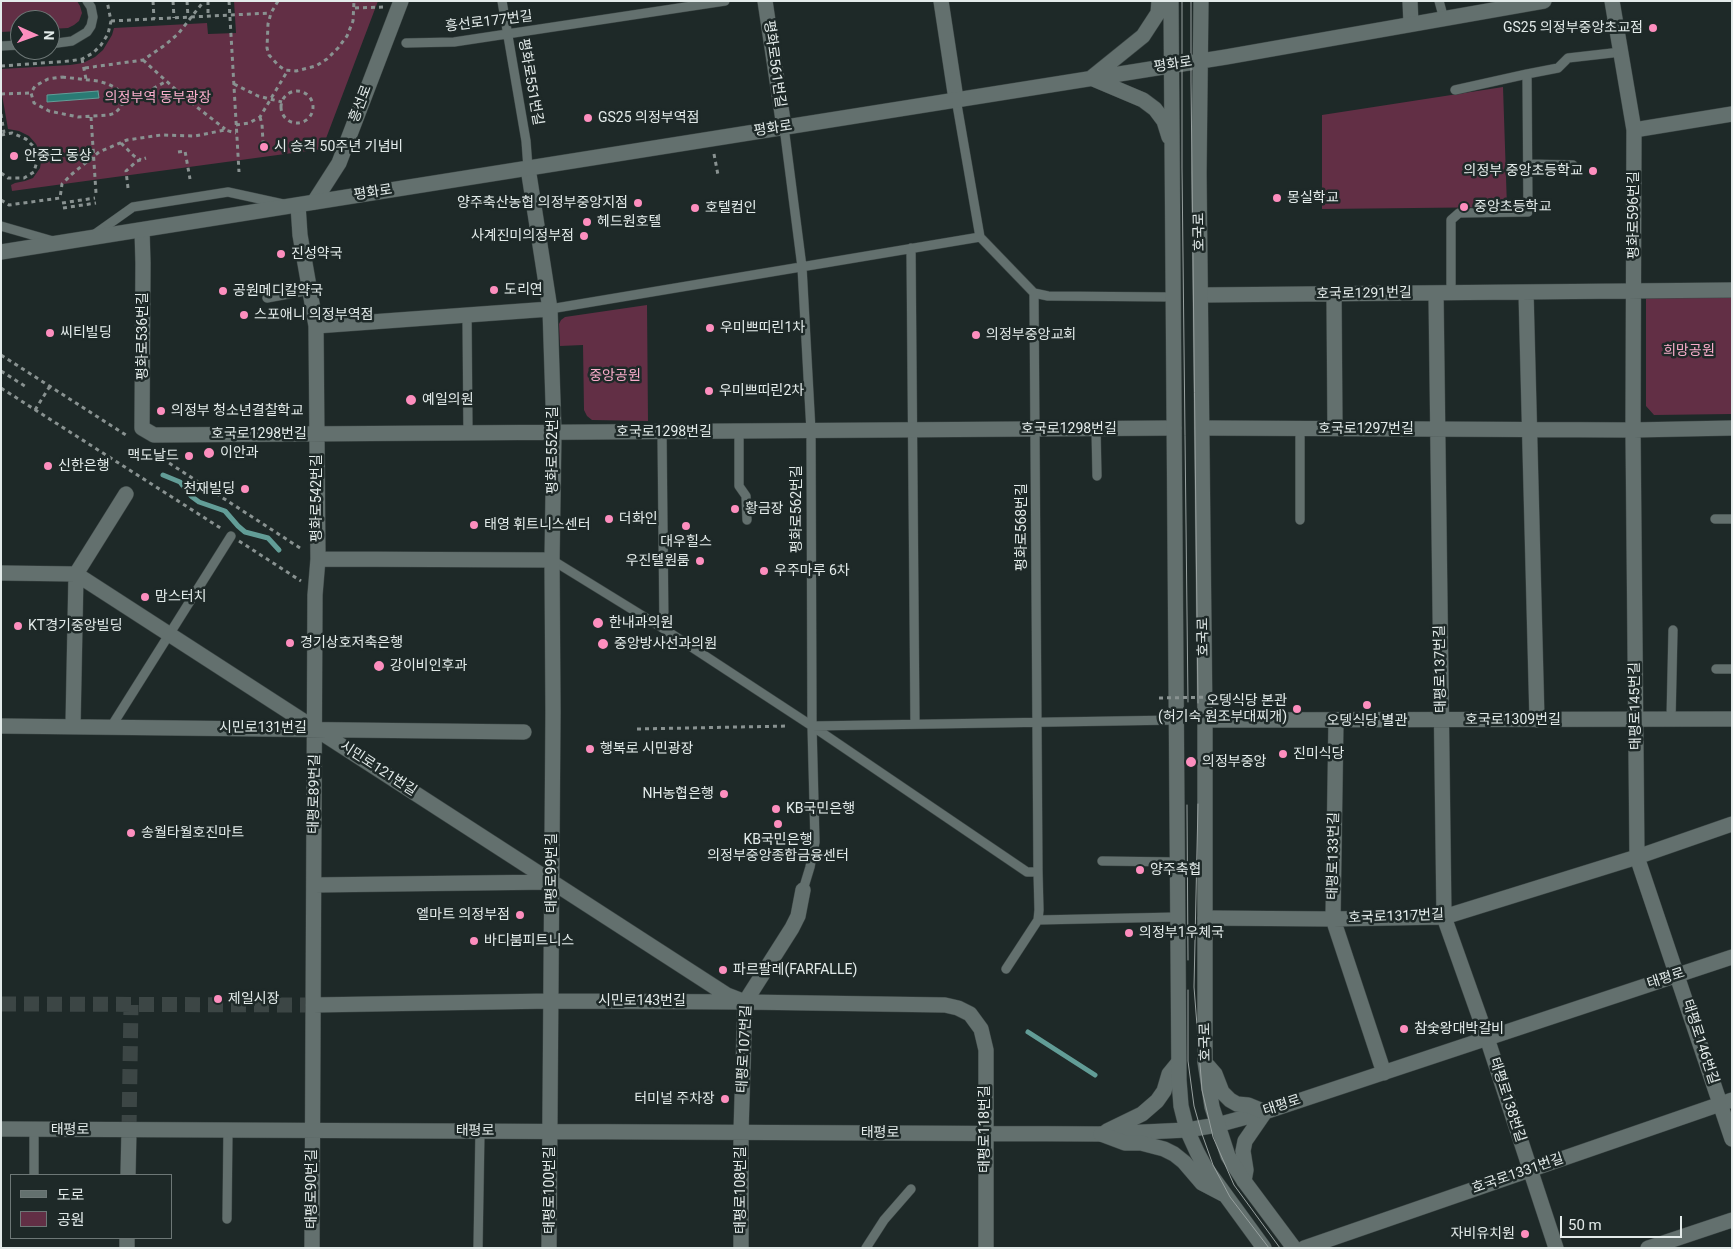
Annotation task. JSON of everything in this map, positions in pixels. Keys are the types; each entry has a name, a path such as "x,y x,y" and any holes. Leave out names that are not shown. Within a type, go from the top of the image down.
{"street":[{"name":"흥선로","path":"314,202 339,163 401,1"},
{"name":"평화로561번길","path":"765,1 784,127"},
{"path":"941,1 956,99"},
{"path":"1159,1 1158,13 1143,36 1091,78 1136,96 1154,109 1164,121 1172,153"},
{"name":"호국로","path":"1171,1 1178,1062 1181,1106 1187,1130 1205,1167 1264,1248"},
{"name":"호국로","path":"1201,1 1199,173 1202,295 1205,720 1205,1062 1212,1108 1228,1156 1244,1182 1294,1248"},
{"path":"1410,1 1411,24"},
{"name":"평화로","path":"1,252 1172,65 1544,1"},
{"name":"평화로596번길","path":"1612,1 1634,130 1633,430"},
{"path":"1634,130 1732,114"},
{"name":"평화로552번길","path":"528,168 550,309 554,433 552,560 553,734"},
{"name":"평화로542번길","path":"295,206 316,326 318,559 315,595 316,613"},
{"name":"평화로536번길","path":"142,230 144,263 142,428 154,435"},
{"name":"호국로1291번길","path":"1202,295 1732,290"},
{"path":"1526,292 1537,720"},
{"name":"태평로137번길","path":"1443,293 1438,429 1444,917 1487,1038"},
{"path":"1334,294 1334,428"},
{"path":"316,326 550,309"},
{"name":"호국로1298번길","path":"154,435 1174,428"},
{"name":"호국로1297번길","path":"1202,428 1633,430 1732,428"},
{"name":"태평로145번길","path":"1633,430 1638,857 1678,975"},
{"path":"73,726 76,574 126,494"},
{"path":"318,559 552,560"},
{"path":"1,573 76,574"},
{"name":"시민로121번길","path":"76,574 727,995 745,1002"},
{"name":"태평로89번길","path":"312,1130 316,613"},
{"name":"호국로1309번길","path":"1205,720 1732,719"},
{"name":"태평로133번길","path":"1336,720 1333,919 1384,1072"},
{"name":"시민로131번길","path":"1,726 315,728 524,732"},
{"name":"태평로99번길","path":"550,1131 553,734"},
{"name":"호국로1317번길","path":"1205,918 1333,919 1444,917 1638,857 1732,824"},
{"path":"314,885 552,882"},
{"name":"태평로107번길","path":"741,1132 745,1002 792,928 798,916 803,890"},
{"name":"태평로","path":"1,1129 1101,1134 1187,1130 1217,1125 1265,1112 1732,957"},
{"name":"태평로146번길","path":"1678,975 1726,1102 1732,1139"},
{"name":"시민로143번길","path":"313,1005 551,1001 745,1002 945,1005 958,1008 970,1014"},
{"name":"태평로118번길","path":"970,1014 982,1029 986,1050 986,1248"},
{"name":"태평로138번길","path":"1487,1038 1556,1248"},
{"path":"1101,1134 1142,1114 1157,1101 1164,1090 1169,1074 1178,1062"},
{"path":"1205,1062 1215,1074 1222,1092 1230,1100 1236,1104 1248,1105 1265,1112 1245,1140 1243,1151 1246,1170 1244,1182"},
{"name":"호국로1331번길","path":"1304,1248 1726,1102"},
{"path":"128,1174 130,1130"},
{"name":"태평로90번길","path":"312,1130 312,1248"},
{"name":"태평로100번길","path":"550,1131 550,1248"},
{"name":"태평로108번길","path":"741,1132 741,1248"},
{"path":"1101,1134 1125,1143 1141,1143 1164,1149 1184,1162 1202,1183 1225,1195"},
{"path":"1648,1248 1732,1220"}],"lane":[{"path":"60,43 72,41 87,32 91,26 93,17 91,7 87,1"},
{"name":"평화로551번길","path":"502,1 526,141 528,168"},
{"name":"흥선로177번길","path":"406,43 454,42 725,1"},
{"path":"1439,1 1444,19"},
{"path":"1455,90 1558,68 1568,58 1621,52"},
{"path":"1443,293 1451,220 1459,213 1528,212 1527,74"},
{"path":"956,99 980,236 1034,293 1048,296 1174,296"},
{"name":"평화로562번길","path":"784,127 802,267 811,431 812,726 815,842 803,890"},
{"path":"1528,164 1573,165"},
{"path":"89,238 133,207 228,192 295,206"},
{"path":"1,226 60,243"},
{"path":"550,309 980,236"},
{"path":"911,248 915,724"},
{"path":"267,298 310,290"},
{"name":"평화로568번길","path":"1034,293 1038,920"},
{"path":"467,315 468,433"},
{"path":"1300,428 1300,520"},
{"path":"1096,429 1097,476"},
{"path":"739,431 739,486 746,496 747,520"},
{"path":"662,432 664,629"},
{"path":"1715,519 1732,519"},
{"path":"112,727 231,536"},
{"path":"552,560 664,629 812,726 1027,872 1038,872"},
{"path":"1671,719 1673,630"},
{"path":"1716,669 1732,669"},
{"path":"812,726 1176,720"},
{"path":"1102,861 1177,862"},
{"path":"1006,970 1038,920 1177,917"},
{"path":"34,1129 34,1174"},
{"path":"227,1219 228,1130"},
{"path":"478,1248 480,1131"},
{"path":"866,1248 884,1220 911,1189"}],"path":[{"path":"107,1 110,23 271,13"},
{"path":"153,1 154,19"},
{"path":"174,1 174,18"},
{"path":"187,1 188,17"},
{"path":"206,1 208,16"},
{"path":"85,68 143,60 165,46 178,34 206,1"},
{"path":"229,1 239,172"},
{"path":"278,1 271,13 267,34 267,48 269,55 279,66 296,71 310,68 332,55 347,36 353,21 354,1"},
{"path":"355,8 383,7"},
{"path":"82,59 86,79"},
{"path":"143,60 225,130 236,133"},
{"path":"236,125 249,123 260,117 288,70"},
{"path":"62,77 86,79 108,84 116,88 123,97 122,106 115,112 91,117 64,115 48,111 34,103 31,93 35,86 48,79 62,77"},
{"path":"123,97 139,96 167,81"},
{"path":"234,84 258,96 282,102"},
{"path":"300,90 310,96 314,105 313,111 307,120 296,123 285,118 282,113 282,102 286,95 300,90"},
{"path":"1,94 31,93"},
{"path":"1,114 3,134 12,134 26,139 34,148 37,161 34,172 24,178 8,178 1,174"},
{"path":"91,117 96,193"},
{"path":"260,117 263,142"},
{"path":"1,200 9,204 60,198 62,184 65,180 99,152 121,143 146,136 195,136 225,130"},
{"path":"712,138 718,174"},
{"path":"121,143 141,160"},
{"path":"178,152 185,150 190,179"},
{"path":"128,188 126,171 137,161 146,158"},
{"path":"63,206 95,201"},
{"path":"1,371 28,388"},
{"path":"35,410 50,386"},
{"path":"1,388 308,585"},
{"path":"43,398 47,401"},
{"path":"1160,698 1219,697"},
{"path":"637,729 812,726"}],"green space":[{"path":"77,1 82,13 79,21 74,25 60,28 60,10 10,10 10,32 1,32 1,2"},
{"name":"의정부역 동부광장","path":"234,1 378,1 322,149 12,191 11,185 33,178 40,168 41,162 40,152 29,136 19,131 8,129 1,89 1,69 83,63 95,57 103,50 114,28 207,23 208,34 236,33"},
{"path":"1503,87 1507,207 1322,209 1322,115"},
{"name":"희망공원","path":"1646,296 1732,296 1732,414 1654,415 1646,406"},
{"name":"중앙공원","path":"647,305 648,421 592,420 584,410 583,345 560,346 559,324 565,317"}],"water":[{"path":"98,91 99,98 47,102 47,95"}],"waterway":[{"path":"163,475 180,482 191,496 199,502 225,511 245,532 268,538 279,550"},
{"path":"1028,1032 1095,1075"}],"tunnel":[{"path":"1,1004 313,1005"},
{"path":"129,1130 131,1005"}],"tram line":[{"path":"1182,1 1188,702"},
{"path":"1191,1 1198,703"},
{"path":"1198,804 1194,987 1202,1090 1213,1137 1234,1185 1280,1248"},
{"path":"1187,805 1188,960"},
{"path":"1188,990 1188,1061 1194,1106 1202,1134 1213,1165 1230,1197 1269,1248"}],"place":[{"name":"GS25 의정부중앙초교점","path":"1653,28"},
{"name":"GS25 의정부역점","path":"588,118"},
{"name":"시 승격 50주년 기념비","path":"264,147"},
{"name":"안중근 동상","path":"14,156"},
{"name":"의정부 중앙초등학교","path":"1593,171"},
{"name":"몽실학교","path":"1277,198"},
{"name":"양주축산농협 의정부중앙지점","path":"638,203"},
{"name":"중앙초등학교","path":"1464,207"},
{"name":"호텔컴인","path":"695,208"},
{"name":"헤드원호텔","path":"587,222"},
{"name":"사계진미의정부점","path":"584,236"},
{"name":"진성약국","path":"281,254"},
{"name":"도리연","path":"494,290"},
{"name":"공원메디칼약국","path":"223,291"},
{"name":"스포애니 의정부역점","path":"244,315"},
{"name":"우미쁘띠린1차","path":"710,328"},
{"name":"씨티빌딩","path":"50,333"},
{"name":"의정부중앙교회","path":"976,335"},
{"name":"우미쁘띠린2차","path":"709,391"},
{"name":"예일의원","path":"411,400"},
{"name":"의정부 청소년결찰학교","path":"161,411"},
{"name":"이안과","path":"209,453"},
{"name":"맥도날드","path":"189,456"},
{"name":"신한은행","path":"48,466"},
{"name":"천재빌딩","path":"245,489"},
{"name":"황금장","path":"735,509"},
{"name":"더화인","path":"609,519"},
{"name":"태영 휘트니스센터","path":"474,525"},
{"name":"대우힐스","path":"686,526"},
{"name":"우진텔원룸","path":"700,561"},
{"name":"우주마루 6차","path":"764,571"},
{"name":"맘스터치","path":"145,597"},
{"name":"한내과의원","path":"598,623"},
{"name":"KT경기중앙빌딩","path":"18,626"},
{"name":"경기상호저축은행","path":"290,643"},
{"name":"중앙방사선과의원","path":"603,644"},
{"name":"강이비인후과","path":"379,666"},
{"name":"오뎅식당 별관","path":"1367,705"},
{"name":"오뎅식당 본관 (허기숙 원조부대찌개)","path":"1297,709"},
{"name":"행복로 시민광장","path":"590,749"},
{"name":"진미식당","path":"1283,754"},
{"name":"의정부중앙","path":"1191,762"},
{"name":"NH농협은행","path":"724,794"},
{"name":"KB국민은행","path":"776,809"},
{"name":"KB국민은행 의정부중앙종합금융센터","path":"778,824"},
{"name":"송월타월호진마트","path":"131,833"},
{"name":"양주축협","path":"1140,870"},
{"name":"엘마트 의정부점","path":"520,915"},
{"name":"의정부1우체국","path":"1129,933"},
{"name":"바디붐피트니스","path":"474,941"},
{"name":"파르팔레(FARFALLE)","path":"723,970"},
{"name":"제일시장","path":"218,999"},
{"name":"참숯왕대박갈비","path":"1404,1029"},
{"name":"터미널 주차장","path":"725,1099"},
{"name":"자비유치원","path":"1525,1234"}]}
